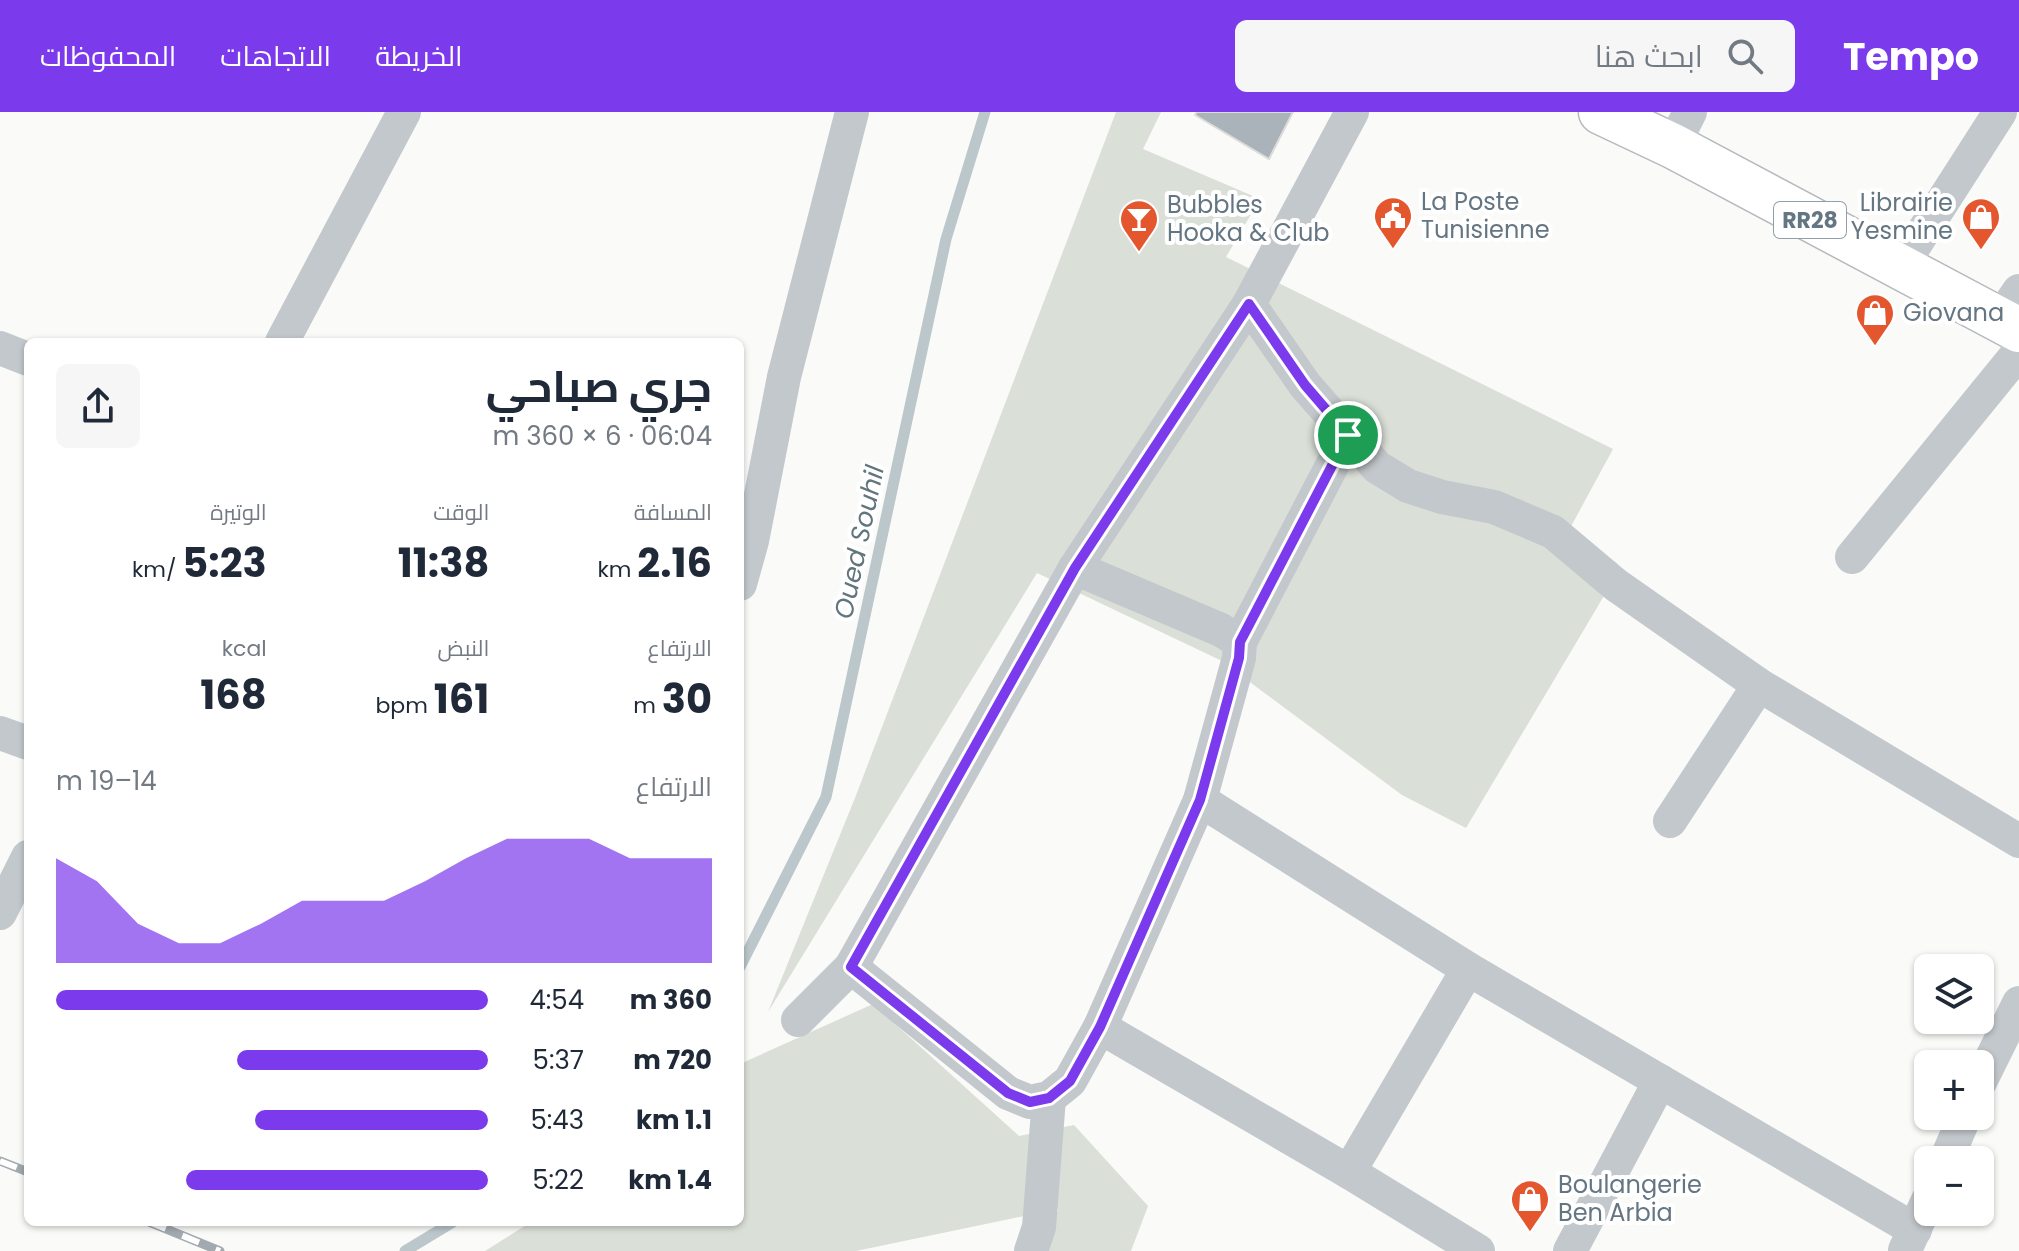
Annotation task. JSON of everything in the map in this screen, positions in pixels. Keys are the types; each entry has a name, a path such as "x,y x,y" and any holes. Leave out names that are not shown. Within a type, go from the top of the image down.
{"main road":[{"name":"RR28","path":"1601,112 1681,129 1900,268 2014,323"}],"street":[{"path":"284,338 404,112"},
{"path":"744,570 784,377 852,112"},
{"path":"798,1020 851,967 1075,568 1249,304 1352,112"},
{"path":"1900,268 2000,112"},
{"path":"1249,304 1305,385 1377,467 1408,486 1442,497 1494,507 1553,532 1616,585 1759,685 2019,841"},
{"path":"1852,557 2014,323"},
{"path":"851,967 1008,1093 1030,1102 1049,1098 1070,1081 1100,1027 1200,800 1239,658 1240,642 1348,435"},
{"path":"1075,568 1221,630 1240,642"},
{"path":"1670,821 1759,685"},
{"path":"0,733 24,742"},
{"path":"1200,800 1468,969 1916,1227"},
{"path":"0,913 24,865"},
{"path":"1349,1172 1468,969"},
{"path":"1994,1054 2019,1003"},
{"path":"1100,1027 1478,1251"},
{"path":"1570,1251 1660,1081"},
{"path":"1031,1251 1039,1227 1049,1098"}],"shaded area":[{"path":"1116,112 1161,112 1143,149 1260,199 1226,257 1613,449 1562,543 1617,574 1466,828 1402,795 1220,660 1037,573 768,1012 855,798"},
{"path":"873,1004 1019,1136 1074,1125 1148,1206 1131,1251 1046,1251 1058,1209 856,1251 485,1251 525,1226 744,1226 744,1062"}],"building":[{"path":"1197,112 1293,112 1269,159 1195,115"}],"waterway":[{"name":"Oued Souhil","path":"744,959 826,797 946,239 985,112"},
{"name":"Oued Souhil","path":"405,1251 446,1226"}],"railway":[{"path":"0,1161 24,1170"},
{"path":"159,1226 220,1251"}],"place":[{"name":"La Poste Tunisienne","path":"1393,250"},
{"name":"Librairie Yesmine","path":"1981,251"},
{"name":"Bubbles Hooka & Club","path":"1139,253"},
{"name":"Giovana","path":"1875,347"},
{"name":"Boulangerie Ben Arbia","path":"1530,1233"}],"route":[{"path":"1249,304 1305,385 1348,435 1240,642 1239,658 1200,800 1100,1027 1070,1081 1049,1098 1030,1102 1008,1093 851,967 1075,568 1249,304"}]}
